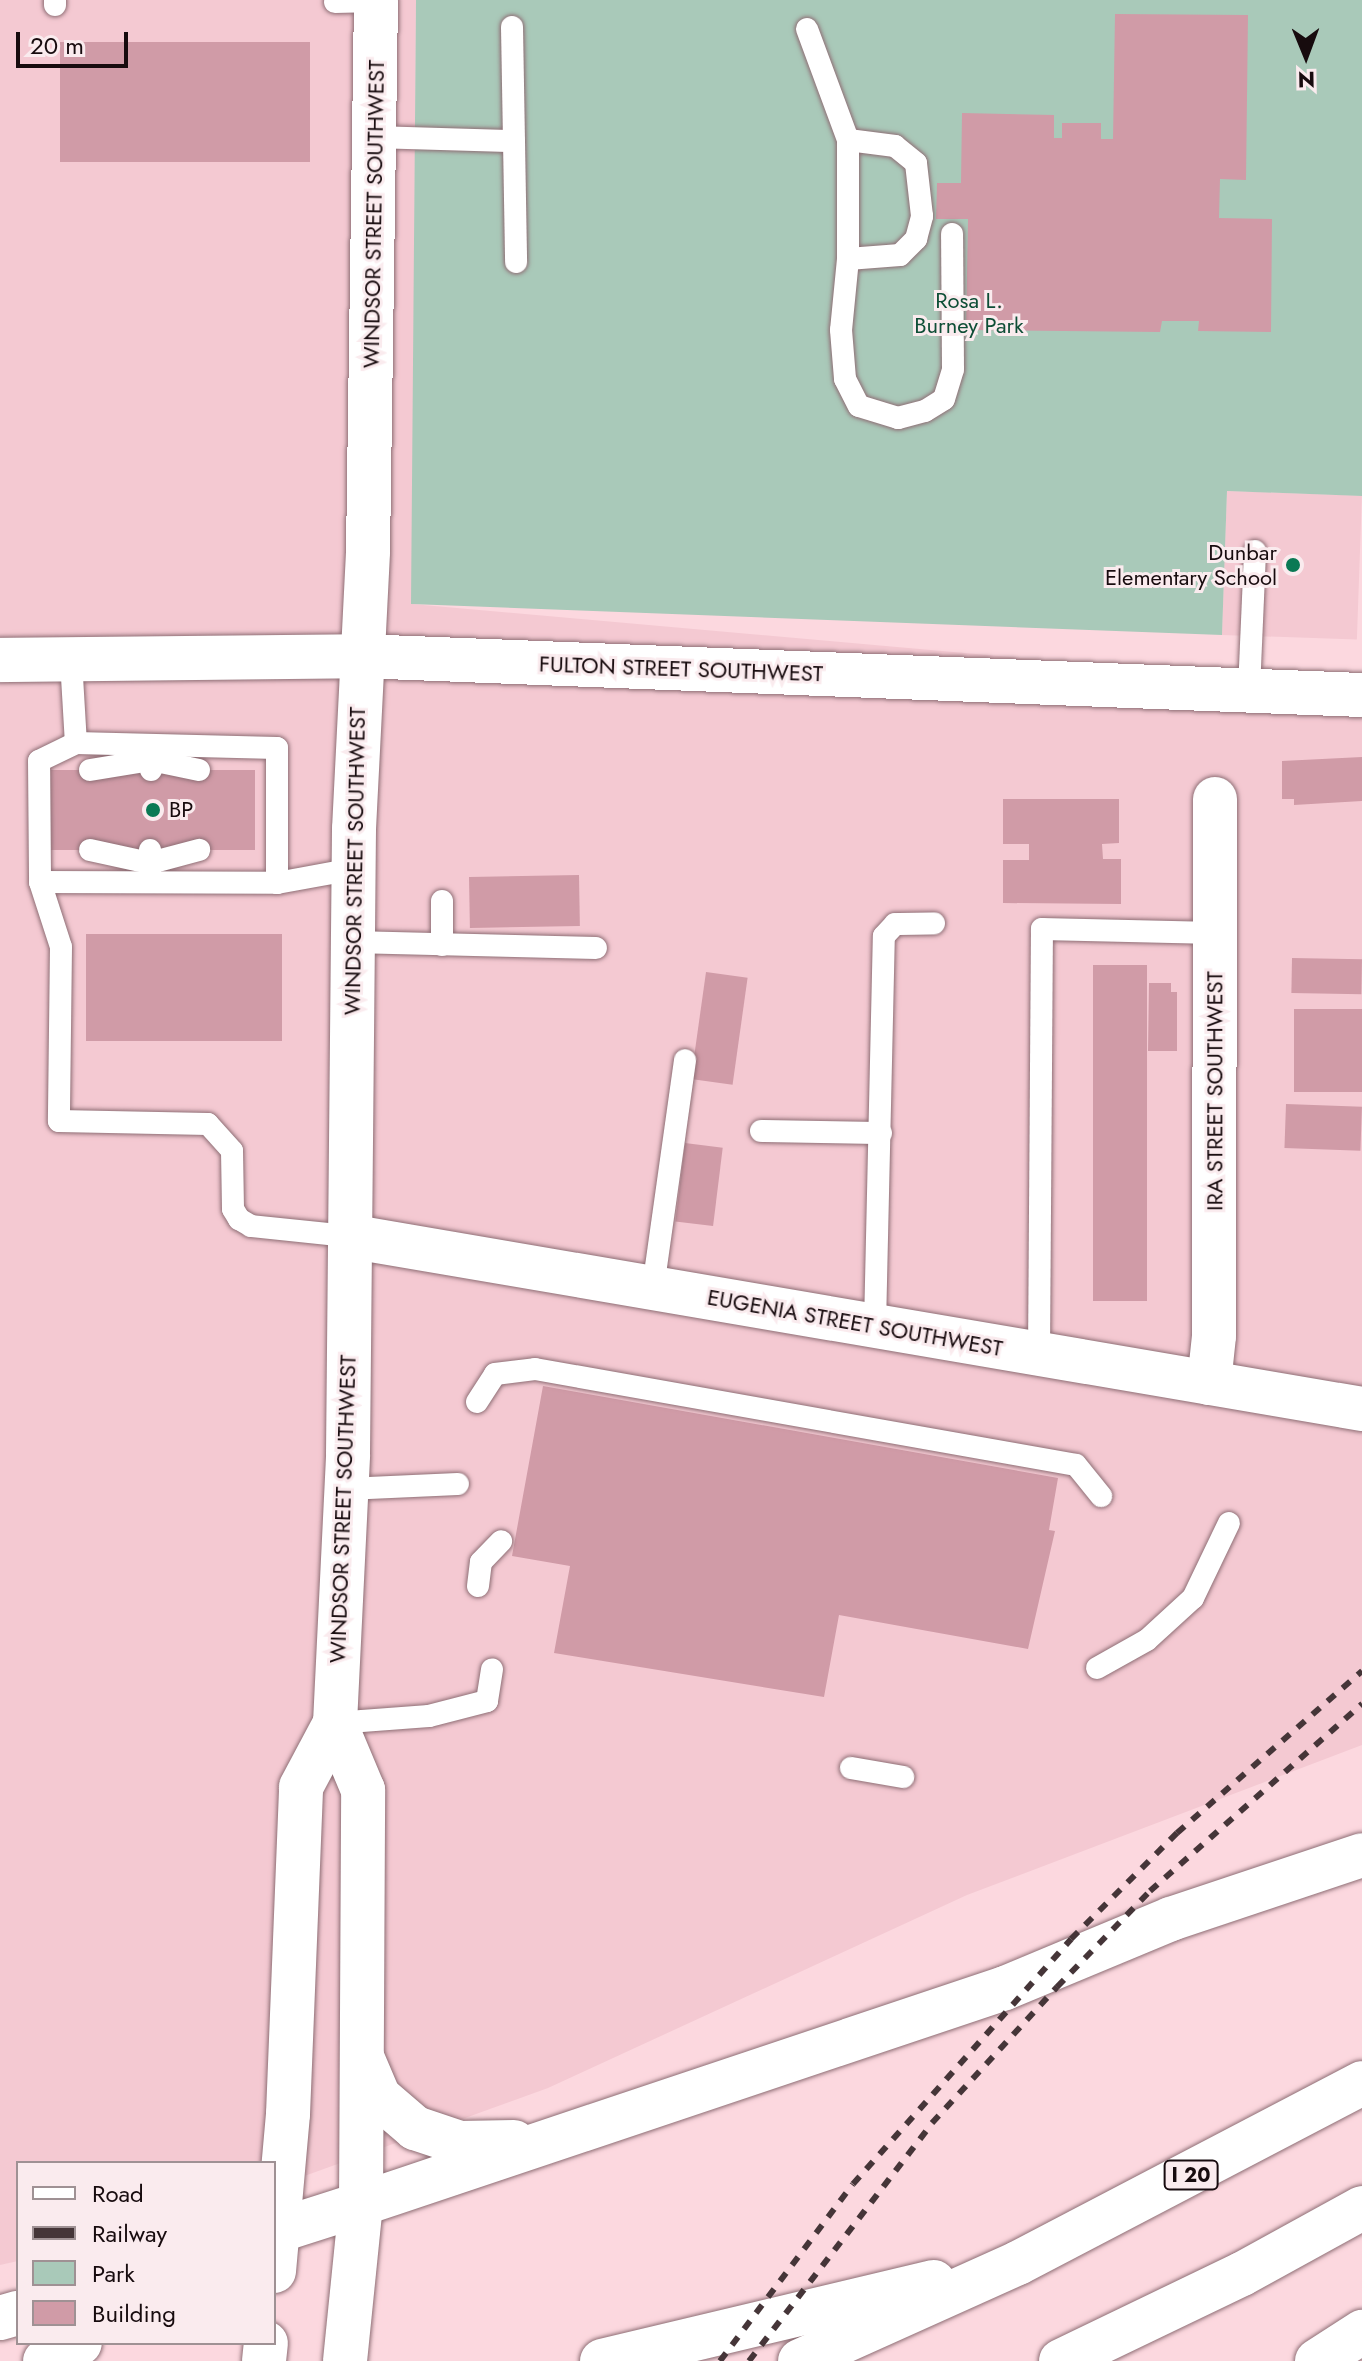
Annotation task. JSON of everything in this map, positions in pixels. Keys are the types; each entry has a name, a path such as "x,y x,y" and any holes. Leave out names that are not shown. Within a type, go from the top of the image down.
{"main road":[{"name":"WINDSOR STREET SOUTHWEST","path":"276,2224 301,1787 335,1723 346,1489 353,869 360,656 368,551 376,137 362,1"},
{"name":"FULTON STREET SOUTHWEST","path":"0,660 360,656 1362,695"},
{"name":"IRA STREET SOUTHWEST","path":"1209,1383 1214,1336 1215,799"},
{"name":"EUGENIA STREET SOUTHWEST","path":"348,1236 1362,1409"},
{"name":"WINDSOR STREET SOUTHWEST","path":"335,1723 363,1790 361,2204 345,2361"},
{"path":"276,2241 361,2204 1005,1988 1171,1919 1362,1855"},
{"path":"362,2057 379,2097 395,2114 437,2137 482,2144 564,2135"},
{"name":"I 20","path":"800,2361 1018,2263 1362,2083"},
{"path":"1061,2361 1242,2274 1362,2208"},
{"path":"602,2361 1018,2263"},
{"path":"1317,2361 1362,2332"},
{"path":"45,2361 76,2345"}],"lane":[{"path":"512,27 516,262"},
{"path":"807,29 848,140 848,259 841,330 845,379 859,406 898,418 925,411 944,399 953,369 952,234"},
{"path":"376,137 514,141"},
{"path":"848,140 895,146 916,163 922,216 916,239 900,255 848,259"},
{"path":"1249,690 1255,551"},
{"path":"71,660 76,743"},
{"path":"199,770 76,743 39,761 40,882 61,947 59,1121 208,1124 232,1151 233,1209 239,1219 251,1226 348,1236"},
{"path":"90,770 151,758 277,748 277,883"},
{"path":"90,850 150,865 277,883 353,869"},
{"path":"40,882 150,865 199,850"},
{"path":"442,901 442,945"},
{"path":"875,1326 884,936 895,924 934,923"},
{"path":"1039,1354 1042,929 1215,933"},
{"path":"352,942 596,948"},
{"path":"653,1288 685,1060"},
{"path":"761,1131 881,1133"},
{"path":"477,1402 495,1374 535,1369 1076,1465 1101,1496"},
{"path":"346,1489 458,1484"},
{"path":"1097,1668 1147,1640 1193,1598 1229,1523"},
{"path":"478,1586 481,1562 501,1541"},
{"path":"335,1723 429,1716 487,1701 492,1669"},
{"path":"851,1768 903,1777"}],"shaded area":[{"path":"0,0 416,0 412,604 1224,676 1362,681 1362,1745 967,1895 548,2088 276,2186 276,2161 16,2161 16,2261 0,2265"},
{"name":"Dunbar Elementary School","path":"1227,491 1362,496 1357,640 1222,635"}],"green space":[{"name":"Rosa L. Burney Park","path":"416,0 1362,0 1362,496 1227,491 1222,635 411,604"}],"building":[{"path":"1115,14 1248,15 1246,180 1220,179 1219,218 1272,219 1271,332 1198,331 1199,321 1162,321 1160,332 966,330 968,219 936,219 937,183 961,183 962,113 1054,115 1054,138 1062,138 1062,123 1101,123 1101,139 1113,139"},
{"path":"60,42 310,42 310,162 60,162"},
{"path":"1362,757 1362,801 1294,805 1294,799 1282,799 1282,761"},
{"name":"BP","path":"51,770 255,770 255,850 51,850"},
{"path":"1003,799 1119,799 1119,843 1102,844 1103,859 1121,859 1121,904 1003,903 1003,860 1029,860 1029,844 1003,844"},
{"path":"579,875 580,926 470,928 469,877"},
{"path":"86,934 282,934 282,1041 86,1041"},
{"path":"1292,958 1362,959 1361,994 1291,993"},
{"path":"1093,965 1147,965 1147,1301 1093,1301"},
{"path":"706,972 748,978 733,1085 691,1079"},
{"path":"1149,983 1171,983 1171,992 1177,992 1177,1051 1148,1051"},
{"path":"1294,1009 1362,1009 1362,1092 1294,1092"},
{"path":"1286,1104 1362,1107 1360,1151 1284,1148"},
{"path":"685,1143 723,1148 713,1226 675,1221"},
{"path":"543,1386 1058,1478 1049,1530 1055,1531 1028,1649 839,1615 824,1697 554,1653 570,1566 512,1556"}],"railway":[{"path":"720,2361 853,2184 1071,1939 1177,1833 1362,1671"},
{"path":"749,2361 932,2123 1057,1987 1150,1891 1362,1704"}],"place":[{"name":"Dunbar Elementary School","path":"1293,565"},
{"name":"BP","path":"153,810"}]}
